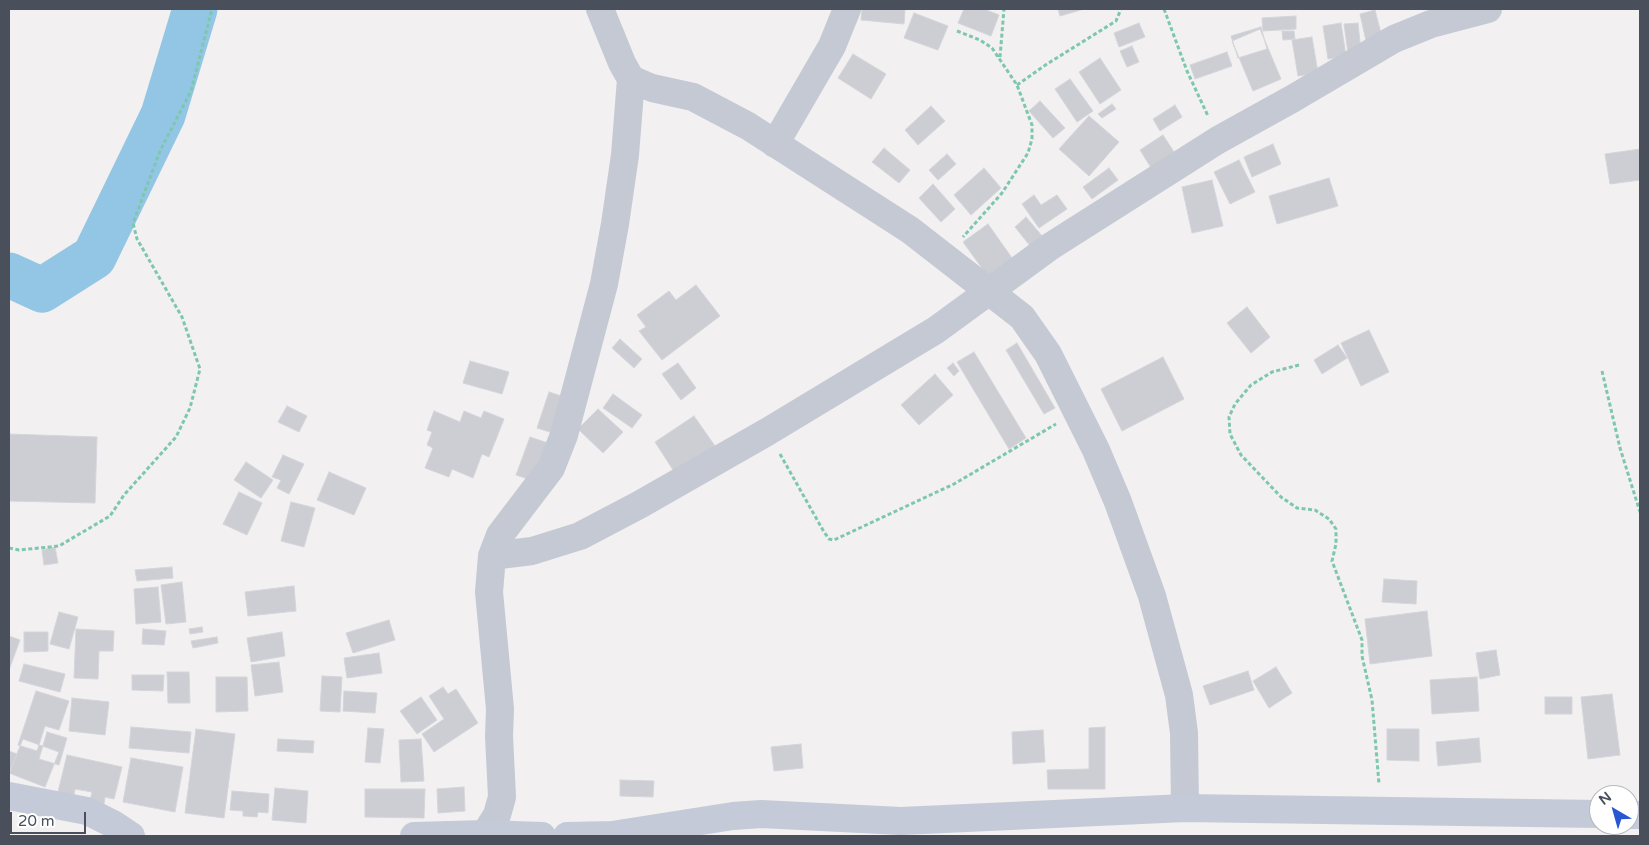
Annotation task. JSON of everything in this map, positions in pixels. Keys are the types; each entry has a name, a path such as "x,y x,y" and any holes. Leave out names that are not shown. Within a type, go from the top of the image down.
{"street":[{"path":"485,834 497,816 502,797 499,736 500,709 490,592 492,556 500,535 551,468 564,435 604,284 616,224 625,155 631,79 606,28 600,9"},
{"path":"775,144 832,46 847,9"},
{"path":"492,556 532,551 580,536 767,432 936,330 1051,246 1218,140 1394,39 1431,24 1488,9"},
{"path":"631,79 652,88 693,97 748,126 910,230 1022,316 1048,354 1118,502 1166,645 1179,695 1184,733 1185,808"},
{"path":"9,796 87,812 113,824 131,836"},
{"path":"567,836 612,835 733,816 761,814 910,820 1185,808 1589,814"},
{"path":"414,836 485,834 542,836"}],"path":[{"path":"9,548 19,550 59,546 110,516 124,495 176,438 190,408 200,369 182,317 137,239 133,224 160,151 191,91 212,9"},
{"path":"1000,58 1004,9"},
{"path":"1017,85 1116,21 1121,9"},
{"path":"1164,9 1186,71 1218,140"},
{"path":"950,259 974,222 1002,193 1028,153 1032,140 1032,125 1017,85 1000,58 992,48 980,40 957,31"},
{"path":"1299,365 1272,372 1251,384 1235,404 1229,417 1230,434 1242,455 1281,497 1297,508 1315,510 1329,519 1336,529 1336,544 1332,562 1362,640 1362,656 1372,700 1380,810"},
{"path":"1602,371 1620,448 1640,512"},
{"path":"767,432 824,532 829,539 834,540 954,484 1076,411"}],"building":[{"path":"862,9 905,10 904,24 861,20"},
{"path":"964,9 984,9 999,15 991,36 958,23"},
{"path":"1058,9 1084,9 1060,16"},
{"path":"1375,10 1382,37 1366,41 1360,14"},
{"path":"914,13 948,26 938,50 904,38"},
{"path":"1296,16 1296,29 1263,31 1262,18"},
{"path":"1139,23 1145,37 1119,47 1114,33"},
{"path":"1341,23 1346,56 1328,59 1323,26"},
{"path":"1358,23 1361,52 1348,53 1344,24"},
{"path":"1261,27 1267,49 1238,58 1231,36"},
{"path":"1260,29 1281,79 1253,91 1232,41"},
{"path":"1282,31 1294,31 1295,39 1283,40"},
{"path":"1312,37 1318,73 1298,76 1292,40"},
{"path":"1132,46 1139,62 1127,67 1120,51"},
{"path":"1227,52 1232,66 1195,79 1190,65"},
{"path":"853,54 886,74 871,99 838,78"},
{"path":"1100,58 1121,90 1100,104 1079,72"},
{"path":"1070,79 1093,111 1077,122 1055,89"},
{"path":"1040,101 1065,128 1053,138 1029,111"},
{"path":"1112,104 1116,109 1102,118 1098,114"},
{"path":"1175,105 1182,117 1160,131 1153,119"},
{"path":"931,106 945,121 918,145 905,130"},
{"path":"1089,116 1119,142 1089,176 1059,149"},
{"path":"1163,135 1176,155 1153,171 1140,150"},
{"path":"1273,144 1281,164 1252,177 1244,157"},
{"path":"884,148 910,170 899,183 872,162"},
{"path":"1640,149 1640,180 1610,184 1605,154"},
{"path":"947,154 956,164 938,180 929,170"},
{"path":"1239,160 1255,192 1230,204 1214,172"},
{"path":"984,168 1001,188 971,215 954,195"},
{"path":"1109,168 1118,180 1092,199 1083,187"},
{"path":"1329,178 1338,206 1277,224 1269,196"},
{"path":"1212,180 1223,226 1192,233 1182,187"},
{"path":"933,184 955,209 941,222 919,198"},
{"path":"1034,195 1041,205 1057,195 1067,209 1039,228 1022,204"},
{"path":"1026,217 1043,237 1031,247 1015,227"},
{"path":"988,224 1017,265 992,282 963,242"},
{"path":"696,285 720,316 662,360 639,331 646,327 637,315 669,291 676,300"},
{"path":"1247,307 1270,337 1251,353 1227,323"},
{"path":"1369,330 1389,372 1361,386 1341,343"},
{"path":"620,339 642,359 634,368 612,348"},
{"path":"1017,343 1055,408 1044,414 1006,350"},
{"path":"1338,345 1347,358 1322,374 1314,360"},
{"path":"974,352 1026,438 1009,449 957,362"},
{"path":"1163,357 1184,399 1122,431 1101,389"},
{"path":"470,361 509,372 502,394 463,383"},
{"path":"678,363 696,388 681,400 662,374"},
{"path":"953,363 959,371 954,376 947,368"},
{"path":"935,374 953,395 919,425 901,405"},
{"path":"549,392 568,398 556,434 537,428"},
{"path":"613,394 642,415 632,428 603,408"},
{"path":"287,406 307,416 299,432 278,422"},
{"path":"598,409 623,432 603,453 578,429"},
{"path":"434,411 460,422 464,411 481,418 484,411 504,419 489,457 482,454 473,478 452,469 449,477 425,468 433,448 427,445 432,432 427,430"},
{"path":"694,416 715,446 675,473 655,442"},
{"path":"9,434 97,437 95,503 9,501"},
{"path":"530,437 548,443 534,481 516,475"},
{"path":"283,455 304,464 289,494 277,488 281,480 272,477"},
{"path":"246,462 273,480 261,498 234,480"},
{"path":"329,472 366,488 354,515 317,500"},
{"path":"239,492 262,503 247,535 223,524"},
{"path":"291,502 315,508 304,547 281,541"},
{"path":"55,547 58,563 44,565 42,550"},
{"path":"172,567 173,578 137,581 135,570"},
{"path":"1384,579 1417,581 1416,604 1382,602"},
{"path":"182,582 186,622 166,624 161,585"},
{"path":"294,586 296,611 248,616 245,592"},
{"path":"158,587 161,622 136,624 134,589"},
{"path":"1427,611 1432,656 1370,664 1365,619"},
{"path":"59,612 78,617 69,649 50,644"},
{"path":"389,620 395,640 353,653 346,633"},
{"path":"202,627 203,632 190,634 189,629"},
{"path":"76,629 114,631 113,651 99,651 98,679 74,678"},
{"path":"143,629 166,631 164,645 142,644"},
{"path":"24,632 48,632 48,651 24,652"},
{"path":"282,632 285,656 251,662 247,638"},
{"path":"9,636 20,640 9,670"},
{"path":"217,637 218,643 193,648 191,641"},
{"path":"1496,650 1500,675 1480,679 1476,653"},
{"path":"379,653 382,673 347,678 344,658"},
{"path":"279,662 283,692 255,696 251,665"},
{"path":"24,664 65,674 60,692 19,681"},
{"path":"1276,667 1292,693 1269,708 1253,681"},
{"path":"1248,671 1254,690 1210,705 1203,686"},
{"path":"167,672 189,672 190,703 168,703"},
{"path":"132,675 164,675 163,691 132,690"},
{"path":"322,676 342,677 340,712 320,711"},
{"path":"216,677 247,677 248,711 216,712"},
{"path":"1477,677 1479,711 1432,714 1430,680"},
{"path":"443,687 448,694 456,689 478,723 434,752 422,734 444,719 429,696"},
{"path":"36,691 69,701 59,730 45,726 37,751 18,745"},
{"path":"344,691 377,693 375,713 343,711"},
{"path":"1612,694 1620,755 1588,759 1581,697"},
{"path":"421,697 437,720 417,734 400,711"},
{"path":"1545,697 1572,697 1572,714 1545,714"},
{"path":"72,698 109,702 105,735 69,731"},
{"path":"131,727 191,732 189,753 129,748"},
{"path":"1105,727 1105,789 1048,789 1047,770 1089,769 1089,728"},
{"path":"368,728 384,729 380,763 365,762"},
{"path":"196,729 235,734 224,818 185,813"},
{"path":"1387,729 1419,729 1419,761 1387,760"},
{"path":"1043,730 1045,762 1013,764 1012,732"},
{"path":"47,732 67,738 59,765 39,759"},
{"path":"1479,738 1481,762 1438,766 1436,742"},
{"path":"23,739 59,752 45,787 9,773"},
{"path":"278,739 314,741 313,753 277,751"},
{"path":"421,739 424,781 401,782 399,740"},
{"path":"801,744 803,768 774,771 771,747"},
{"path":"9,751 17,754 9,774"},
{"path":"67,755 122,767 114,799 105,797 104,804 90,801 92,792 75,789 74,796 58,792"},
{"path":"131,758 183,767 175,812 123,802"},
{"path":"620,780 654,781 653,797 620,796"},
{"path":"464,787 465,811 438,813 437,789"},
{"path":"275,788 308,791 306,823 272,820"},
{"path":"365,789 425,789 424,818 365,817"},
{"path":"232,791 269,794 268,813 258,812 257,817 243,816 243,811 230,810"}],"waterway":[{"path":"9,275 42,290 94,257 163,115 195,9"}]}
